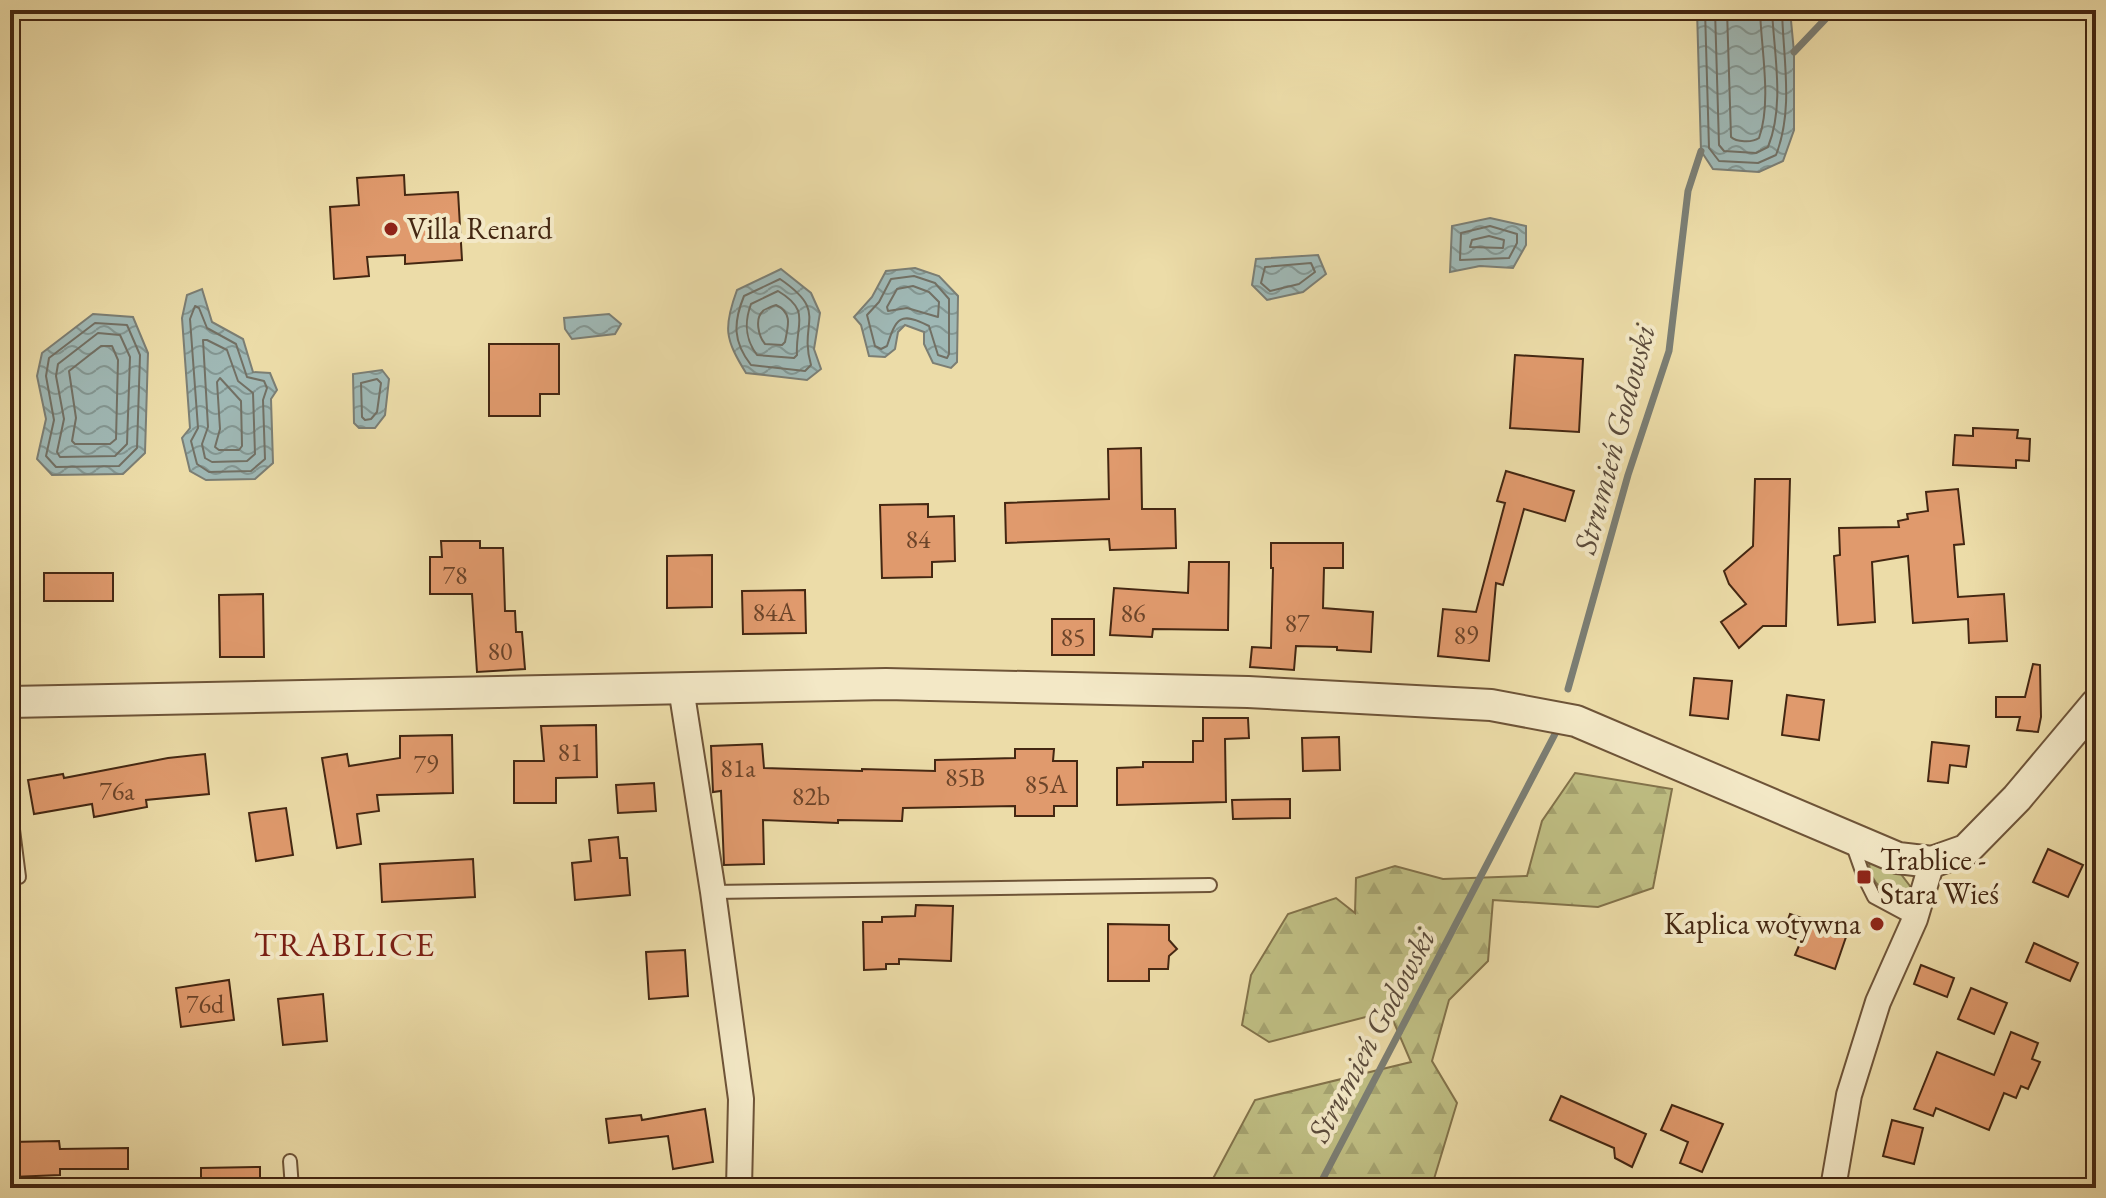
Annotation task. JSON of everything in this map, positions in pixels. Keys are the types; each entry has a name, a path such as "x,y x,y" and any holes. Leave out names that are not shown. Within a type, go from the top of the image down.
{"street":[{"path":"10,702 901,685 1248,692 1491,705 1576,721 1898,858 1932,862 1966,850 2017,798 2096,704"},
{"path":"681,688 741,1099 739,1188"},
{"path":"1833,1188 1849,1095 1878,1002 1915,919 1932,862"}],"lane":[{"path":"10,806 19,877 10,878"},
{"path":"1850,837 1874,897 1915,919"},
{"path":"713,892 1210,885"},
{"path":"290,1161 292,1188"}],"green space":[{"path":"1575,773 1672,789 1653,888 1598,907 1493,900 1488,961 1449,1000 1432,1061 1457,1103 1434,1179 1423,1188 1208,1188 1255,1100 1411,1062 1389,1011 1269,1042 1242,1025 1251,975 1288,914 1336,898 1355,913 1356,878 1395,866 1443,879 1527,876 1542,821"},
{"path":"1869,862 1897,869 1910,886 1910,893 1895,894 1882,888 1872,877"}],"water":[{"path":"1697,10 1790,10 1794,52 1794,130 1783,161 1759,172 1713,169 1701,151"},
{"path":"1490,218 1526,226 1526,245 1513,268 1480,266 1450,272 1452,226"},
{"path":"1318,255 1326,274 1303,292 1267,300 1252,285 1256,259"},
{"path":"915,268 939,276 958,296 957,362 951,368 933,363 924,344 924,332 905,325 898,332 895,349 885,357 869,356 861,325 854,317 872,297 886,271"},
{"path":"781,269 811,293 820,313 814,349 821,369 807,380 746,373 730,342 728,324 737,290"},
{"path":"202,289 212,322 243,339 253,372 270,373 277,390 271,399 273,463 255,479 206,480 190,471 182,438 190,428 182,318 187,295"},
{"path":"93,314 133,317 148,353 145,453 123,474 52,475 37,459 46,419 37,376 42,353"},
{"path":"609,314 621,324 615,334 572,339 565,329 564,318"},
{"path":"382,370 389,379 385,415 375,428 359,428 354,423 353,374"}],"building":[{"path":"404,175 405,195 458,192 462,260 405,264 405,255 367,257 369,276 334,279 330,207 359,205 357,178"},
{"path":"489,344 559,344 559,394 540,394 540,416 489,416"},
{"path":"1515,355 1583,359 1579,432 1510,428"},
{"path":"1973,428 2018,430 2017,438 2030,439 2029,461 2016,460 2016,468 1953,465 1955,435 1973,436"},
{"path":"1141,448 1142,509 1175,509 1176,548 1110,550 1109,539 1006,543 1005,503 1109,499 1108,449"},
{"path":"1506,471 1574,491 1565,521 1524,509 1503,585 1496,583 1489,661 1438,656 1443,609 1476,612 1505,503 1497,501"},
{"path":"1755,479 1790,479 1786,626 1763,626 1739,648 1721,622 1746,604 1729,584 1724,571 1753,546"},
{"path":"1958,489 1964,544 1954,545 1958,597 2004,594 2007,641 1969,643 1968,619 1913,623 1908,556 1872,562 1875,622 1838,625 1834,556 1840,555 1839,528 1899,527 1898,521 1908,519 1907,514 1928,511 1926,492"},
{"path":"928,504 928,517 954,516 955,561 932,562 932,577 882,578 880,505"},
{"path":"441,541 480,541 480,548 503,548 505,611 515,611 516,632 522,632 525,669 477,672 472,594 430,594 430,557 442,557"},
{"path":"1271,543 1343,543 1343,568 1324,568 1323,608 1373,612 1371,652 1296,646 1294,670 1250,667 1252,647 1271,648"},
{"path":"712,555 712,607 667,608 667,556"},
{"path":"1189,562 1229,562 1228,630 1153,629 1152,637 1110,635 1114,588 1188,593"},
{"path":"44,573 113,573 113,601 44,601"},
{"path":"805,590 806,633 743,634 742,591"},
{"path":"263,594 264,657 220,657 219,595"},
{"path":"1052,619 1094,619 1094,655 1052,655"},
{"path":"2033,664 2040,665 2041,717 2038,732 2017,730 2020,717 1996,717 1996,697 2025,697"},
{"path":"1694,678 1732,681 1728,719 1690,715"},
{"path":"1787,695 1824,700 1819,740 1782,735"},
{"path":"1203,718 1248,718 1249,738 1225,739 1226,802 1117,805 1117,768 1143,767 1143,762 1193,762 1193,741 1203,741"},
{"path":"596,725 597,777 556,778 556,803 514,803 514,761 544,761 541,726"},
{"path":"452,735 453,793 377,795 379,811 357,814 361,844 337,848 322,758 347,754 349,766 400,758 400,736"},
{"path":"1339,737 1340,770 1303,771 1302,738"},
{"path":"1932,742 1969,746 1966,767 1950,765 1948,783 1928,781"},
{"path":"762,744 764,768 862,771 935,771 935,760 1015,758 1015,749 1054,749 1053,761 1077,761 1077,806 1054,806 1054,816 1015,816 1015,806 903,808 902,821 838,820 838,823 763,820 764,864 724,865 721,791 713,792 711,746"},
{"path":"205,754 209,794 146,800 147,807 94,817 92,804 34,814 28,780 63,774 64,778"},
{"path":"654,783 656,811 618,813 616,785"},
{"path":"1290,799 1290,818 1233,819 1232,800"},
{"path":"286,808 293,855 256,861 249,813"},
{"path":"618,837 620,858 627,858 630,895 575,900 572,863 591,861 589,840"},
{"path":"2048,849 2083,865 2068,897 2033,882"},
{"path":"473,859 475,897 382,902 380,864"},
{"path":"916,905 953,906 951,961 899,959 899,964 886,964 886,969 864,970 863,922 882,922 882,917 915,916"},
{"path":"1790,914 1847,934 1835,969 1795,955 1801,941 1783,934"},
{"path":"1108,924 1169,925 1169,940 1177,949 1169,956 1168,969 1149,969 1149,981 1108,981"},
{"path":"2034,943 2078,963 2070,981 2026,962"},
{"path":"685,950 688,996 649,999 646,952"},
{"path":"1921,965 1954,978 1947,997 1914,984"},
{"path":"229,980 234,1020 181,1027 176,988"},
{"path":"1971,988 2007,1003 1994,1034 1958,1019"},
{"path":"323,994 327,1041 283,1045 278,999"},
{"path":"2011,1032 2038,1043 2032,1059 2040,1062 2028,1089 2021,1086 2016,1098 2004,1093 1989,1130 1936,1108 1933,1116 1914,1109 1937,1052 1994,1075"},
{"path":"1561,1096 1646,1134 1632,1167 1615,1158 1614,1148 1550,1120"},
{"path":"1672,1105 1723,1124 1702,1172 1680,1163 1688,1142 1661,1130"},
{"path":"705,1109 713,1162 673,1169 668,1136 609,1143 606,1119 641,1115 642,1120"},
{"path":"1892,1120 1923,1128 1914,1164 1883,1156"},
{"path":"59,1141 60,1149 128,1148 128,1169 60,1169 60,1175 12,1177 11,1142"},
{"path":"260,1167 260,1188 201,1188 201,1168"}],"waterway":[{"name":"Strumień Godowski","path":"1794,52 1834,10"},
{"name":"Strumień Godowski","path":"1568,689 1628,475 1669,351 1688,191 1701,151"},
{"name":"Strumień Godowski","path":"1318,1188 1555,734"}],"place":[{"name":"Villa Renard","path":"391,229"},
{"name":"Trablice - Stara Wieś","path":"1864,877"},
{"name":"Kaplica wotywna","path":"1877,924"}],"district":[{"name":"TRABLICE","path":"345,944"}]}
